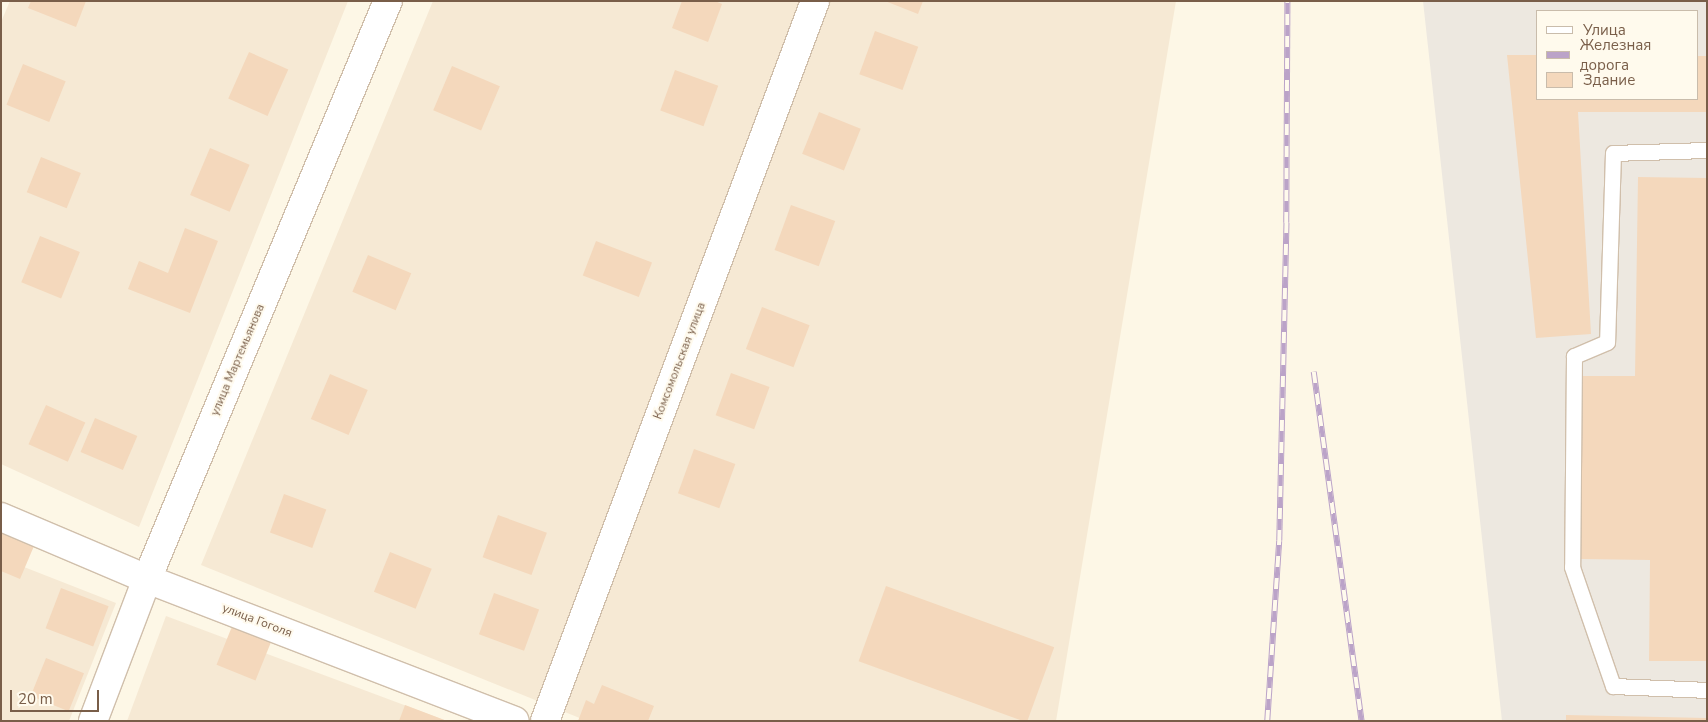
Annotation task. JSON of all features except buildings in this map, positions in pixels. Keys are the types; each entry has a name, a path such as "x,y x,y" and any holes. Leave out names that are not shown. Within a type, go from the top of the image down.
{"street":[{"name":"улица Мартемьянова","path":"93,721 147,579 388,1"},
{"name":"Комсомольская улица","path":"545,721 815,1"},
{"name":"улица Гоголя","path":"1,517 147,579 514,721"}],"lane":[{"path":"1707,150 1613,153 1607,342 1574,356 1572,567 1613,686 1707,690"}],"shaded area":[{"path":"10,1 348,1 139,527 1,464 1,22"},
{"path":"433,1 1176,1 1056,721 587,721 201,565"},
{"path":"1423,1 1707,1 1707,721 1502,721"},
{"path":"1,558 116,603 69,721 1,721"},
{"path":"166,616 447,721 127,721"}],"railway":[{"path":"1267,721 1279,541 1286,223 1287,1"},
{"path":"1314,372 1362,721"}]}
